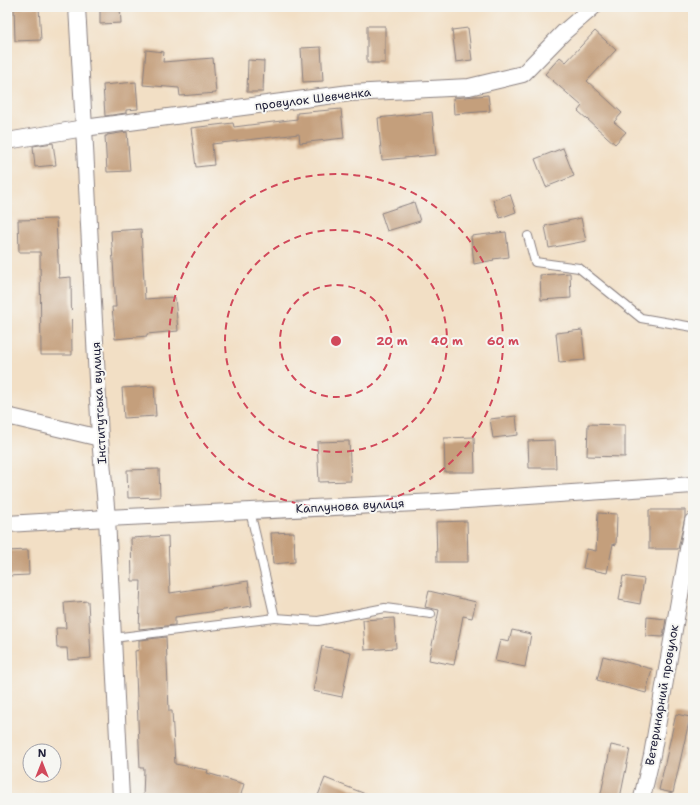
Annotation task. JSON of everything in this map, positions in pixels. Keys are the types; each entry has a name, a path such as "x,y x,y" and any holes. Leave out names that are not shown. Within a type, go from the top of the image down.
{"street":[{"name":"Інститутська вулиця","path":"76,7 84,128 100,438 107,518 121,798"},
{"name":"провулок Шевченка","path":"7,141 84,128 350,93 469,87 523,74 564,32 593,7"},
{"path":"7,416 100,438"},
{"name":"Каплунова вулиця","path":"7,524 437,502 693,485"},
{"name":"Ветеринарний провулок","path":"642,798 652,755 693,520"}],"lane":[{"path":"528,236 535,262 579,268 641,318 693,327"},
{"path":"250,511 275,618"},
{"path":"113,638 275,618 318,621 385,608 431,614"}],"building":[{"path":"14,7 39,7 41,40 15,41"},
{"path":"100,7 120,7 121,23 100,24"},
{"path":"367,26 385,26 385,63 367,63"},
{"path":"468,28 472,60 456,62 452,30"},
{"path":"595,31 616,50 587,81 622,113 614,122 626,132 615,144 578,111 582,106 545,74 560,57 566,62"},
{"path":"321,47 323,81 303,82 301,48"},
{"path":"146,50 164,52 163,62 213,58 216,93 180,96 179,88 143,85"},
{"path":"248,60 264,61 263,92 247,92"},
{"path":"136,82 138,109 126,110 126,113 105,116 103,85"},
{"path":"488,95 490,111 454,114 453,98"},
{"path":"341,109 344,138 300,143 299,134 212,144 214,165 196,167 191,128 233,123 234,127 297,119 297,113"},
{"path":"432,112 436,155 382,160 378,118"},
{"path":"127,132 130,171 107,172 105,136"},
{"path":"53,143 56,165 35,167 33,146"},
{"path":"563,148 574,176 546,187 535,159"},
{"path":"510,194 516,212 500,218 493,200"},
{"path":"414,202 420,221 387,231 381,213"},
{"path":"581,218 586,241 549,248 545,226"},
{"path":"56,219 59,278 71,277 72,355 41,355 40,252 19,252 18,220"},
{"path":"141,229 145,299 175,297 178,331 115,339 112,307 116,307 111,231"},
{"path":"506,232 509,257 474,264 471,236"},
{"path":"570,273 571,298 541,300 540,275"},
{"path":"582,330 585,360 559,362 556,333"},
{"path":"154,386 156,416 124,418 122,388"},
{"path":"516,416 518,435 493,438 490,419"},
{"path":"588,424 625,425 625,457 587,456"},
{"path":"474,437 475,472 445,472 444,438"},
{"path":"555,440 556,468 529,468 528,441"},
{"path":"349,441 351,481 319,482 317,442"},
{"path":"159,469 160,497 128,498 127,470"},
{"path":"649,510 685,510 685,517 678,549 649,549"},
{"path":"598,513 617,514 616,545 613,544 607,573 583,568 587,549 596,551"},
{"path":"467,521 468,562 437,562 436,522"},
{"path":"294,532 295,562 273,564 271,533"},
{"path":"168,536 170,593 248,581 252,606 175,617 175,625 139,629 141,581 132,581 131,538"},
{"path":"28,550 29,575 7,576 7,551"},
{"path":"623,576 644,579 640,604 619,600"},
{"path":"429,591 476,602 472,618 463,616 454,665 429,660 439,610 425,607"},
{"path":"88,601 91,658 68,660 67,648 57,648 56,628 66,628 64,603"},
{"path":"647,617 666,619 663,637 646,636"},
{"path":"394,618 396,648 365,650 363,620"},
{"path":"512,630 531,634 525,667 495,661 500,640 509,642"},
{"path":"166,637 169,711 172,711 175,764 208,770 207,773 244,784 240,798 143,798 144,768 140,768 135,651 139,650 139,640"},
{"path":"322,646 351,652 342,697 313,691"},
{"path":"603,656 652,669 646,693 597,680"},
{"path":"676,714 690,717 673,793 659,790"},
{"path":"611,745 630,749 620,798 600,798"},
{"path":"325,778 373,797 373,798 317,798"}]}
